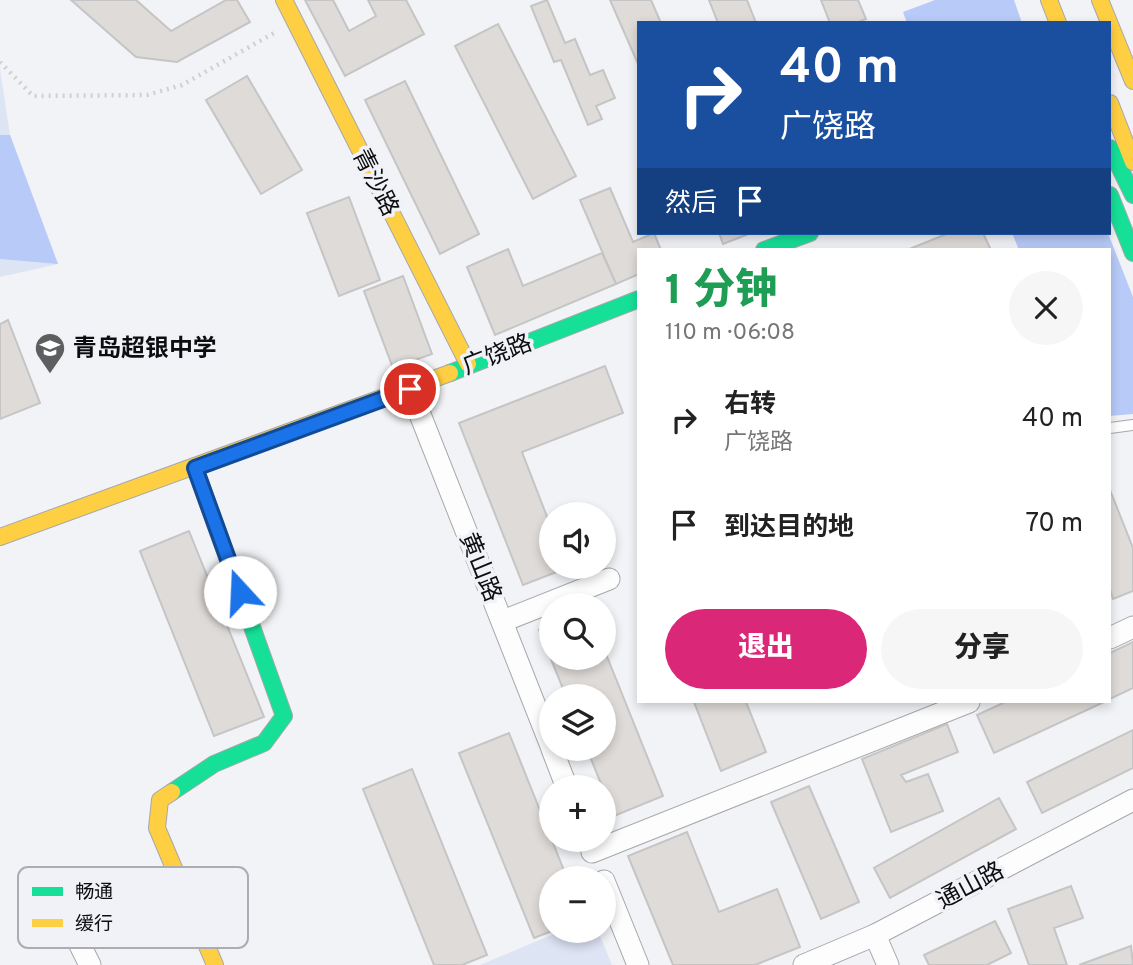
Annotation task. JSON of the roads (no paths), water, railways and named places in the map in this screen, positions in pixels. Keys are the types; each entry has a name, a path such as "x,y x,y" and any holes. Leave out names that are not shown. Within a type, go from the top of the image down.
{"main road":[{"name":"青沙路","path":"284,0 468,364"},
{"path":"1032,0 1040,21"},
{"path":"1049,0 1057,21"},
{"path":"1100,0 1109,21"},
{"path":"1111,27 1133,81"},
{"path":"1111,106 1133,162"},
{"path":"1111,150 1133,195"},
{"path":"1111,198 1133,253"},
{"path":"769,248 805,235"},
{"name":"广饶路","path":"0,537 410,389 637,300"},
{"path":"174,867 158,828 160,800 214,764 264,743 284,716 195,468"},
{"path":"208,948 215,965"}],"street":[{"name":"黄山路","path":"410,389 539,714"},
{"path":"503,621 609,579"},
{"path":"1111,638 1133,627"},
{"path":"616,836 967,703"},
{"name":"通山路","path":"804,965 875,934 1133,800"},
{"path":"616,912 638,965"},
{"path":"875,934 888,965"},
{"path":"82,948 90,965"}],"lane":[{"path":"1111,428 1133,425"}],"place":[{"name":"青岛超银中学","path":"50,375"}]}
